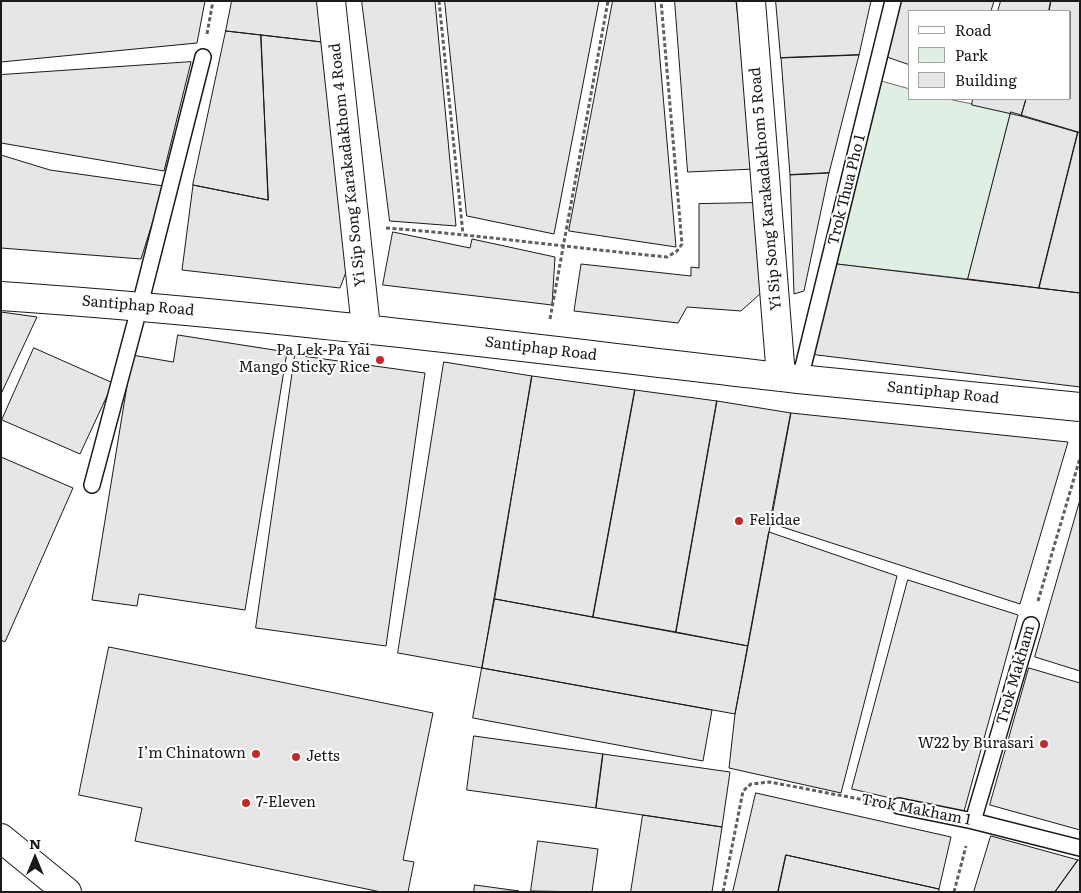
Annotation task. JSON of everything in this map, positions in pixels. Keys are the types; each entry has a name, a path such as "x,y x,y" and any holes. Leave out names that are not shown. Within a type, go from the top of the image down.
{"street":[{"name":"Yi Sip Song Karakadakhom 4 Road","path":"331,1 353,225 366,328"},
{"name":"Yi Sip Song Karakadakhom 5 Road","path":"751,1 791,378"},
{"name":"Santiphap Road","path":"1,296 140,305 366,328 791,378 1080,406"},
{"path":"1,838 67,892"}],"lane":[{"name":"Trok Thua Pho 1","path":"791,378 893,1"},
{"path":"92,484 203,57"},
{"name":"Trok Makham","path":"973,821 1030,625"},
{"name":"Trok Makham 1","path":"899,806 973,821 1080,848"}],"path":[{"path":"203,57 214,1"},
{"path":"439,1 463,234"},
{"path":"545,349 608,1"},
{"path":"353,225 463,234 564,247 667,256 677,252 682,244 661,1"},
{"name":"Trok Makham","path":"1030,625 1080,458"},
{"name":"Trok Makham 1","path":"724,892 743,791 751,784 770,782 899,806"},
{"path":"954,892 973,821"}],"green space":[{"path":"881,81 908,88 908,100 953,100 1011,112 968,279 837,264 853,185"}],"building":[{"path":"1,1 205,1 197,43 1,62"},
{"path":"232,1 318,1 322,42 226,31"},
{"path":"362,1 435,1 456,226 390,221"},
{"path":"445,1 599,1 554,234 467,216"},
{"path":"613,1 655,1 676,247 569,231"},
{"path":"675,1 736,1 755,169 688,172"},
{"path":"776,1 871,1 859,55 781,58"},
{"path":"897,1 994,1 991,10 908,10 908,64 884,56"},
{"path":"1001,1 1051,1 1049,10 998,10"},
{"path":"1051,1 1080,1 1080,133 1021,116 1026,100 1071,100 1071,10 1049,10"},
{"path":"226,31 261,35 268,200 193,185"},
{"path":"261,35 322,42 349,264 340,288 182,270 193,185 268,200"},
{"path":"859,55 829,173 790,175 781,58"},
{"path":"191,62 164,171 1,143 1,75"},
{"path":"973,100 1026,100 1021,116 972,105"},
{"path":"1011,112 1078,132 1039,288 968,279"},
{"path":"1078,132 1080,133 1080,293 1039,288"},
{"path":"1,155 50,170 164,186 141,259 1,248"},
{"path":"829,173 804,291 794,294 790,175"},
{"path":"755,203 761,293 741,311 687,307 678,323 574,311 581,264 691,276 691,267 699,268 699,204"},
{"path":"393,232 470,248 472,239 555,257 552,305 383,285"},
{"path":"837,264 1080,293 1080,387 809,354"},
{"path":"1,312 37,317 1,394"},
{"path":"178,335 287,352 245,610 139,594 137,606 92,600 132,355 173,362"},
{"path":"34,348 113,383 80,454 2,420"},
{"path":"295,355 425,373 386,646 256,628"},
{"path":"444,362 532,376 482,668 398,653"},
{"path":"532,376 635,390 593,617 495,599"},
{"path":"635,390 717,401 676,632 593,617"},
{"path":"717,401 791,413 748,646 676,632"},
{"path":"791,413 1068,442 1020,604 770,523"},
{"path":"1,457 73,488 5,642 1,640"},
{"path":"1080,500 1080,671 1035,657"},
{"path":"769,532 897,576 841,793 729,768 735,714"},
{"path":"908,580 1018,615 963,815 852,789"},
{"path":"495,599 748,646 735,714 482,668"},
{"name":"I’m Chinatown","path":"109,647 433,713 403,860 414,862 408,892 381,892 135,841 142,808 79,795"},
{"path":"482,668 712,710 703,761 473,718"},
{"name":"W22 by Burasari","path":"1029,668 1080,683 1080,830 990,805"},
{"path":"474,736 603,754 596,808 467,790"},
{"path":"603,754 730,772 722,827 596,808"},
{"path":"756,793 951,837 939,889 786,855 778,892 733,892"},
{"path":"643,815 722,827 712,892 631,892"},
{"path":"991,836 1078,860 1055,892 974,892"},
{"path":"538,841 598,849 592,892 531,891"},
{"path":"786,855 939,889 939,892 778,892"},
{"path":"1078,860 1080,860 1080,892 1055,892"},
{"path":"475,885 519,891 474,892"}],"place":[{"name":"Pa Lek-Pa Yai Mango Sticky Rice","path":"380,360"},
{"name":"Felidae","path":"739,521"},
{"name":"W22 by Burasari","path":"1044,744"},
{"name":"I’m Chinatown","path":"256,754"},
{"name":"Jetts","path":"296,757"},
{"name":"7-Eleven","path":"246,803"}]}
